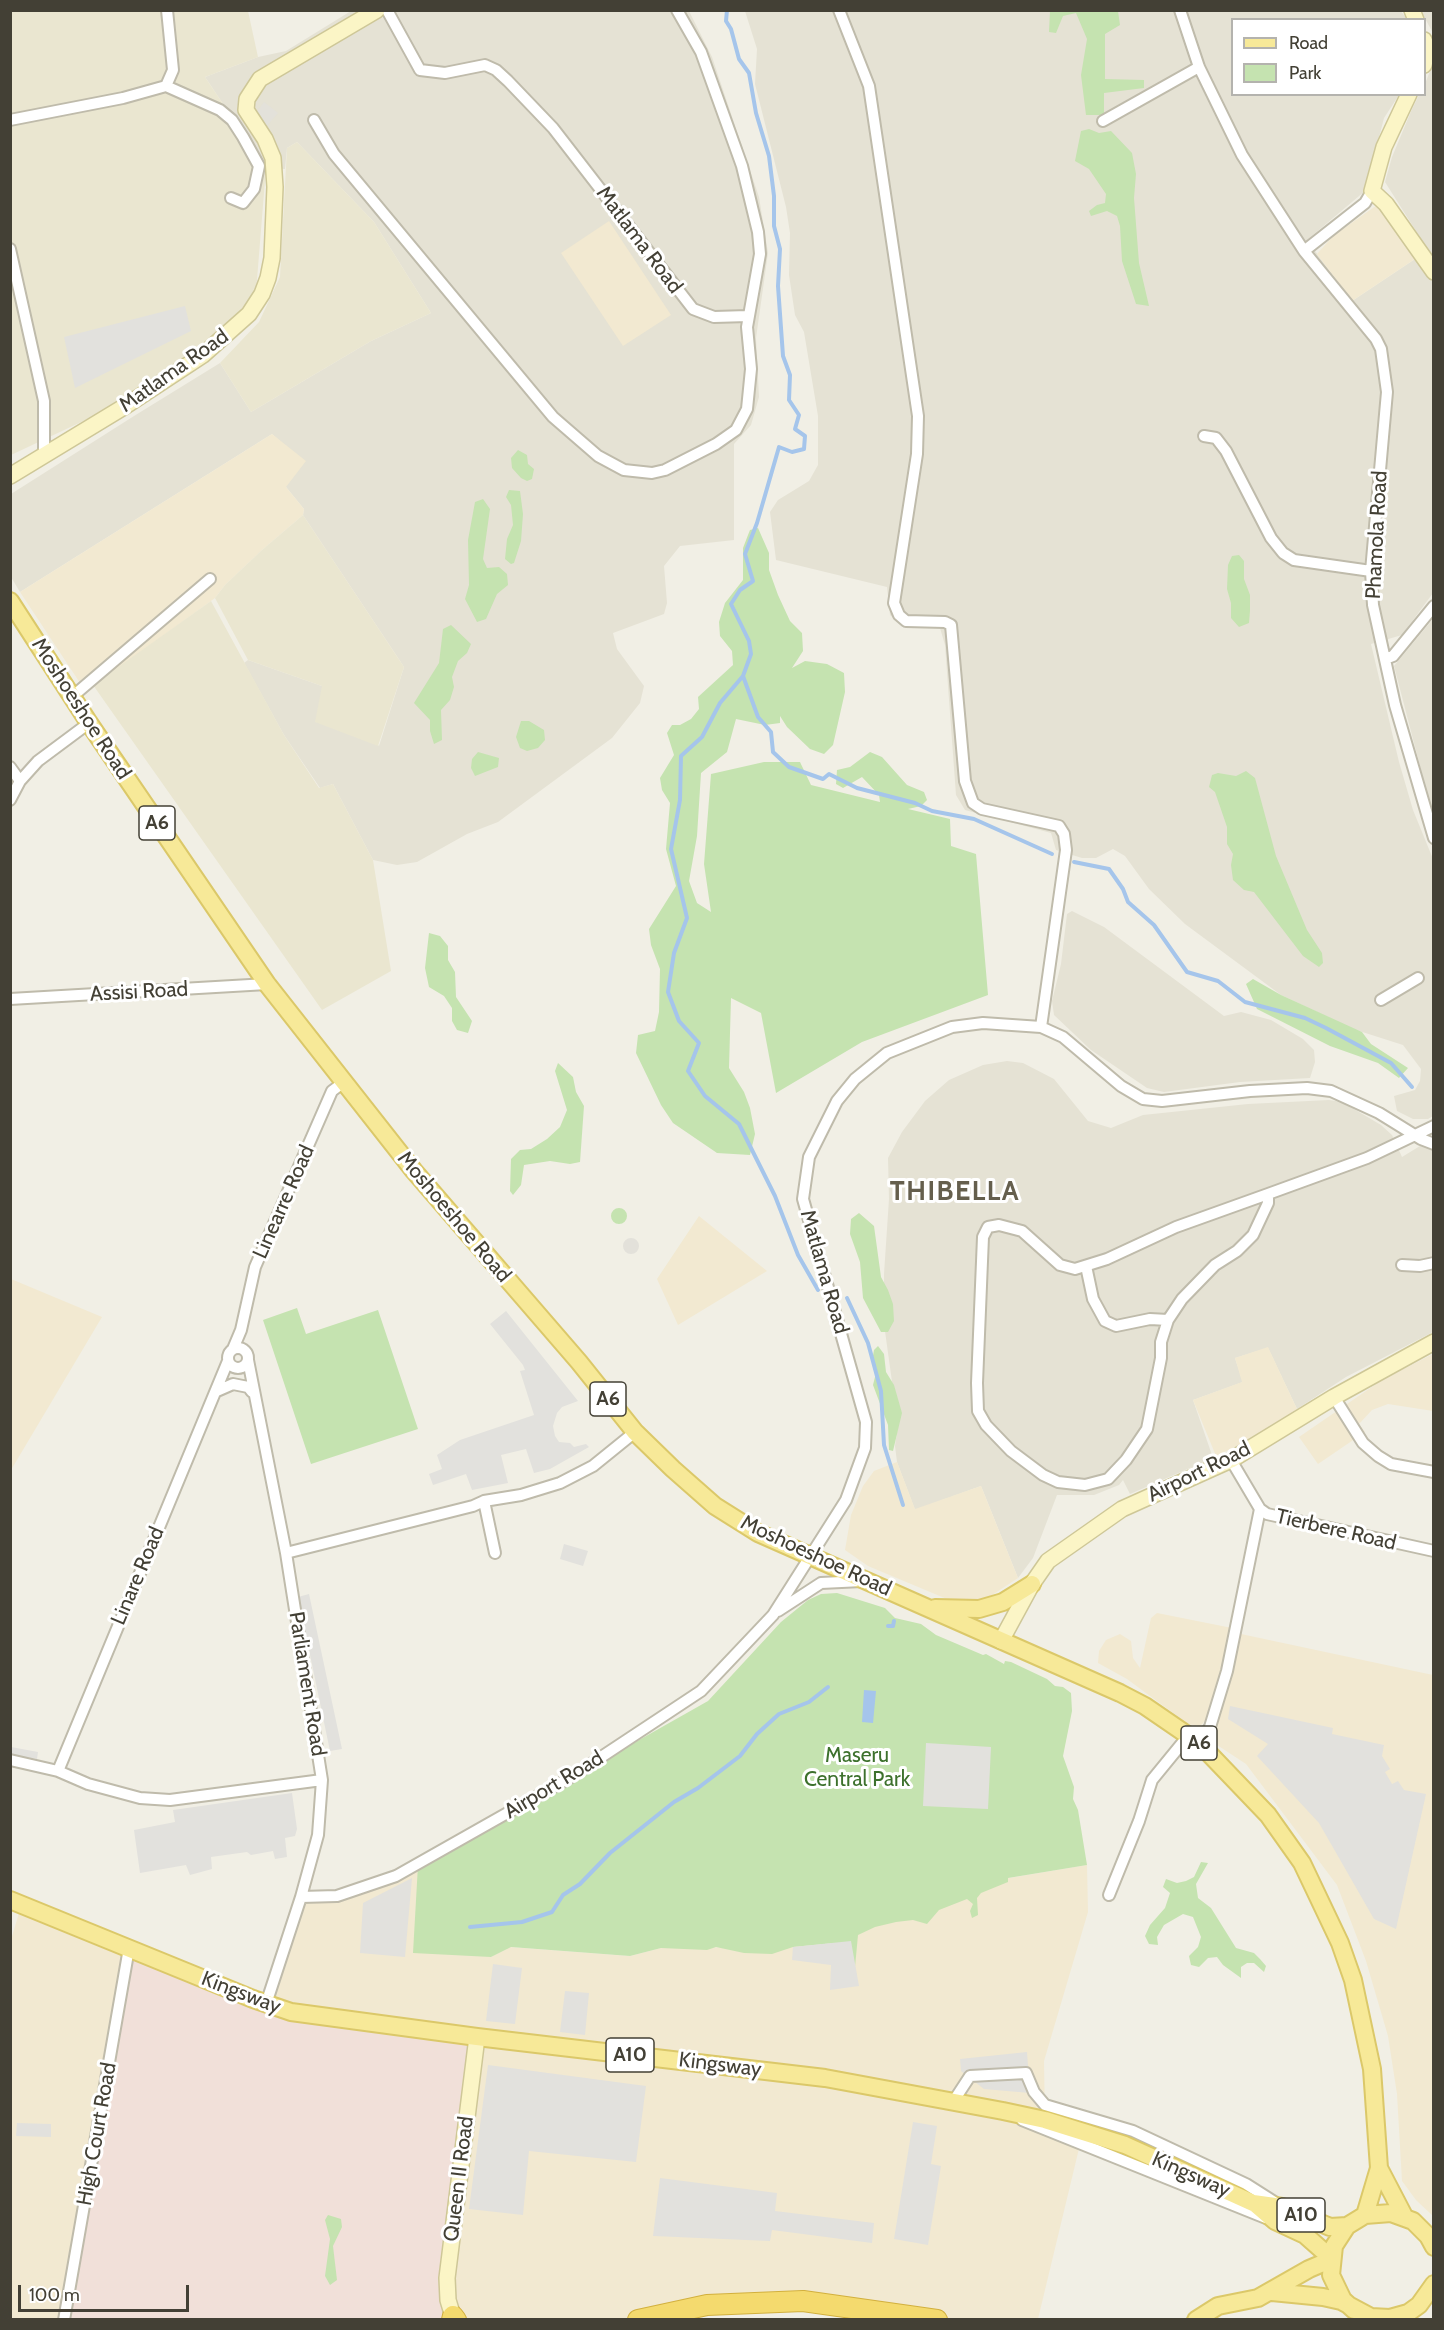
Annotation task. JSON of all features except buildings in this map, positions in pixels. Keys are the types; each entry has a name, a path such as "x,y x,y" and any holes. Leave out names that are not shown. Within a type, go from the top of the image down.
{"highway":[{"path":"638,2319 706,2305 803,2301 937,2319"}],"main road":[{"name":"Moshoeshoe Road","path":"10,601 89,723 267,984 414,1171 579,1362 635,1432 715,1506 758,1533 1120,1693 1194,1739 1268,1815 1302,1863 1340,1943 1353,1980 1372,2068 1379,2168 1365,2215"},
{"path":"928,1608 979,1608 1003,1602 1032,1584"},
{"name":"Kingsway","path":"10,1900 266,2004 330,2019 825,2078 1002,2111 1045,2120 1125,2145 1278,2214 1329,2227 1347,2226"},
{"name":"Moshoeshoe Road","path":"1379,2168 1404,2216"},
{"path":"1196,2319 1218,2306 1257,2298 1272,2292 1327,2260 1336,2241 1347,2226 1365,2215 1391,2212 1404,2216 1413,2221 1432,2240"},
{"name":"Kingsway","path":"1278,2214 1305,2235 1327,2260"},
{"path":"1327,2260 1335,2288 1354,2310"},
{"path":"1272,2292 1323,2297 1341,2301 1354,2310 1371,2317 1390,2318 1413,2316 1432,2295"}],"street":[{"path":"166,10 173,70 166,86"},
{"name":"Matlama Road","path":"10,476 44,457 203,355 249,314 262,294 268,278 272,258 276,187 273,158 265,139 246,110 247,99 260,79 377,10"},
{"name":"Matlama Road","path":"387,10 420,70 445,73 485,65 496,70 508,81 553,128 678,293 693,309 714,317 748,316"},
{"path":"314,120 334,154 530,393 575,439 598,456 624,470 652,473 689,458 736,430 747,409 751,392 748,316 760,255 751,199 742,166 701,52 677,10"},
{"path":"840,10 869,86 918,416 917,454 894,603 899,615 906,621 945,622 951,625 965,781 973,803 982,808 1059,826 1064,834 1066,850 1041,1027"},
{"name":"Phamola Road","path":"1180,10 1199,67 1242,154 1304,251 1376,339 1381,349 1387,392 1371,571 1373,605 1407,752 1434,838"},
{"path":"1103,121 1199,67"},
{"path":"10,120 123,98 166,86 220,110 232,120 243,138 259,166 254,189 243,203 231,198"},
{"path":"1304,251 1365,203 1372,191 1384,147 1408,96"},
{"path":"1372,191 1386,204 1434,272"},
{"path":"10,249 44,401 44,457"},
{"path":"1204,436 1216,438 1226,451 1271,538 1283,553 1294,560 1371,571"},
{"path":"73,696 210,579"},
{"path":"1385,659 1393,656 1434,606"},
{"path":"10,800 20,781 38,761 89,723"},
{"path":"10,767 20,781"},
{"path":"1381,1000 1418,978"},
{"name":"Assisi Road","path":"10,999 267,984"},
{"name":"Matlama Road","path":"773,1615 846,1500 865,1448 866,1422 803,1199 809,1157 837,1101 855,1079 887,1053 952,1027 983,1023 1041,1027 1063,1037 1121,1086 1143,1099 1162,1101 1273,1090 1330,1091 1434,1144"},
{"name":"Linearre Road","path":"233,1349 241,1330 255,1267 332,1091 344,1082"},
{"path":"1268,1194 1268,1203 1253,1235 1237,1251 1215,1265 1182,1299 1168,1320 1161,1342 1147,1430 1126,1460 1108,1479 1085,1485 1058,1482 1043,1475 1011,1451 986,1425 978,1411 983,1237 988,1227 1009,1227 1022,1231 1036,1241 1060,1265 1075,1269 1176,1227 1367,1158 1434,1126"},
{"path":"1402,1265 1413,1267 1434,1263"},
{"path":"1086,1266 1093,1299 1105,1321 1116,1326 1150,1319 1168,1320"},
{"name":"Linearre Road","path":"241,1330 247,1356"},
{"name":"Airport Road","path":"1000,1641 1032,1584 1048,1561 1122,1509 1231,1460 1335,1397 1434,1342"},
{"path":"240,1348 247,1356 244,1366 233,1365 229,1354 233,1349 240,1348"},
{"name":"Parliament Road","path":"247,1356 250,1389 286,1553 322,1780 318,1835 301,1897 266,2004"},
{"name":"Parliament Road","path":"233,1365 250,1389"},
{"name":"Linare Road","path":"58,1771 106,1650 219,1386 233,1365"},
{"path":"219,1386 233,1384 250,1389"},
{"path":"1335,1397 1363,1443 1378,1456 1391,1464 1434,1473"},
{"path":"286,1553 445,1514 484,1501 510,1498 560,1483 593,1466 635,1432"},
{"name":"Tierbere Road","path":"1231,1460 1260,1509 1279,1519 1434,1551"},
{"path":"484,1501 495,1553"},
{"path":"1109,1895 1139,1821 1152,1780 1194,1739 1210,1727 1227,1671 1260,1509"},
{"path":"773,1615 821,1583 866,1581"},
{"name":"Airport Road","path":"301,1897 337,1896 396,1876 571,1777 701,1691 773,1615"},
{"path":"10,1760 58,1771 109,1791 140,1798 170,1800 322,1780"},
{"name":"High Court Road","path":"64,2319 129,1948"},
{"name":"Queen II Road","path":"454,2319 448,2300 447,2278 477,2037"},
{"path":"953,2102 970,2076 1026,2073 1034,2092 1045,2105 1109,2123 1150,2139 1269,2197 1278,2214"},
{"path":"1002,2111 1040,2129 1278,2214"}],"shaded area":[{"path":"1400,10 1406,18 1231,18 1231,96 1398,96 1384,118 1365,191 1307,240 1352,301 1418,257 1433,280 1433,593 1402,635 1371,644 1399,762 1413,810 1433,859 1433,1116 1428,1119 1413,1119 1397,1111 1394,1096 1415,1090 1420,1081 1421,1069 1403,1045 1353,1029 1281,995 1185,924 1149,889 1125,856 1113,849 1096,858 1082,858 1056,850 1051,833 965,810 956,795 945,645 940,628 901,625 890,615 887,587 776,560 770,512 778,500 809,481 818,465 818,416 804,332 795,315 789,275 790,233 786,207 755,84 757,49 745,11"},
{"path":"10,11 248,11 258,57 205,77 266,168 256,292 230,322 191,353 96,415 11,455"},
{"path":"351,11 689,11 712,57 759,197 768,253 756,338 759,397 751,425 734,444 734,540 680,546 664,566 667,603 664,614 613,633 617,649 644,686 640,703 612,738 498,822 467,834 417,862 397,865 373,860 333,784 320,788 284,735 244,663 248,660 322,686 379,746 404,667 303,515 304,509 286,487 284,445 272,434 20,592 11,577 11,494 134,416 220,363 251,412 371,341 431,313 374,222 297,142 287,148 285,169 266,168 205,77 258,57 286,51"},
{"path":"1421,11 1433,11 1433,33 1426,18"},
{"path":"1433,63 1434,258 1385,182 1392,157 1412,109 1418,96 1426,96 1426,81"},
{"path":"264,102 278,113 264,129 253,117"},
{"path":"297,142 374,222 431,313 371,341 251,412 220,363 259,322 280,277 287,148"},
{"path":"1380,203 1418,257 1352,301 1317,254 1333,236"},
{"path":"609,221 671,315 623,346 561,253"},
{"path":"185,306 191,331 75,388 64,337"},
{"path":"272,434 306,461 286,487 304,509 303,515 262,550 225,585 215,598 86,692 20,592"},
{"path":"303,515 404,667 378,746 315,722 322,686 248,660 215,598 225,585 262,550"},
{"path":"211,601 284,735 319,788 333,784 373,860 391,971 322,1010 93,685"},
{"path":"1433,619 1433,816 1394,666"},
{"path":"1072,911 1104,927 1224,1016 1241,1012 1271,1020 1303,1039 1314,1050 1315,1062 1310,1078 1240,1082 1164,1092 1147,1088 1091,1050 1054,1015 1052,1001 1061,964 1067,914"},
{"path":"1007,1061 1023,1063 1054,1079 1088,1121 1111,1128 1143,1115 1248,1104 1329,1100 1342,1102 1381,1125 1392,1135 1402,1157 1433,1138 1433,1332 1346,1377 1297,1409 1268,1348 1235,1358 1243,1382 1193,1400 1213,1458 1130,1494 1123,1480 1119,1485 1094,1495 1057,1495 1033,1558 1018,1578 981,1486 915,1510 897,1462 895,1446 898,1425 884,1324 884,1274 889,1199 888,1158 902,1132 925,1101 949,1080 983,1065"},
{"path":"699,1216 767,1271 678,1325 657,1279"},
{"path":"631,1238 637,1240 639,1246 637,1252 631,1254 625,1252 623,1246 625,1240"},
{"path":"11,1279 102,1317 11,1470"},
{"path":"506,1311 578,1401 562,1407 557,1413 553,1426 555,1436 559,1442 570,1443 574,1447 586,1444 589,1447 550,1469 534,1473 526,1449 501,1455 508,1483 472,1490 466,1474 433,1485 429,1474 442,1469 437,1455 460,1440 534,1415 520,1371 525,1370 523,1365 490,1324"},
{"path":"1268,1347 1297,1409 1262,1434 1216,1456 1193,1400 1242,1382 1235,1358"},
{"path":"1433,1354 1433,1411 1388,1404 1372,1410 1359,1424 1365,1432 1318,1464 1299,1437 1382,1380"},
{"path":"897,1462 915,1509 981,1486 1018,1578 986,1599 954,1602 868,1566 845,1550 851,1515 863,1486 874,1471"},
{"path":"564,1544 588,1551 583,1566 560,1559"},
{"path":"309,1594 342,1749 330,1751 298,1597"},
{"path":"1157,1613 1232,1628 1207,1719 1200,1726 1188,1724 1127,1679 1098,1663 1099,1651 1106,1640 1120,1634 1131,1641 1133,1658 1140,1668 1151,1618"},
{"path":"1241,1634 1433,1675 1433,2216 1416,2200 1402,2181 1397,2094 1388,2036 1366,1961 1337,1885 1246,1764 1211,1741"},
{"path":"1230,1706 1333,1728 1332,1734 1384,1745 1382,1756 1390,1769 1385,1772 1392,1784 1398,1781 1404,1790 1426,1794 1396,1929 1374,1919 1319,1823 1257,1756 1268,1744 1228,1719"},
{"path":"926,1743 991,1747 988,1809 923,1806"},
{"path":"11,1747 38,1752 37,1759 11,1755"},
{"path":"292,1793 297,1829 295,1836 285,1838 287,1857 275,1859 273,1851 251,1855 247,1852 211,1857 212,1869 190,1875 186,1865 140,1873 134,1830 175,1822 173,1810"},
{"path":"418,1865 491,1957 510,1947 630,1956 661,1948 805,1946 850,1941 874,1921 991,1881 1087,1865 1088,1912 1044,2061 1045,2120 1083,2132 1038,2319 937,2319 842,2305 638,2319 454,2319 266,2004 301,1897 337,1896"},
{"path":"412,1878 405,1957 360,1953 363,1903"},
{"path":"22,1903 129,1948 64,2319 11,2320 10,1943"},
{"path":"851,1941 859,1986 830,1990 831,1965 792,1960 793,1947"},
{"path":"129,1948 253,1999 477,2037 455,2212 454,2319 67,2320"},
{"path":"493,1964 522,1968 515,2024 486,2021"},
{"path":"565,1991 589,1993 585,2035 560,2032"},
{"path":"1027,2052 1030,2093 984,2089 961,2071 960,2059"},
{"path":"488,2065 646,2086 636,2162 529,2151 523,2215 469,2209"},
{"path":"913,2122 937,2126 931,2164 941,2166 928,2245 894,2239"},
{"path":"17,2123 51,2124 51,2137 16,2136"},
{"path":"660,2178 777,2193 775,2211 874,2223 872,2243 772,2230 770,2241 653,2236"}],"green space":[{"path":"1050,11 1118,11 1120,25 1105,34 1105,79 1144,80 1144,88 1104,93 1104,115 1086,115 1081,75 1087,39 1076,13 1063,16 1056,33 1049,32"},
{"path":"1089,129 1099,133 1111,131 1132,153 1136,174 1134,198 1139,263 1149,306 1136,304 1122,261 1120,226 1117,216 1107,211 1091,216 1089,211 1105,203 1106,194 1089,169 1075,161 1081,131"},
{"path":"518,450 527,455 528,464 534,469 532,479 527,481 512,468 511,458"},
{"path":"509,490 520,491 523,514 521,541 514,563 511,564 505,559 507,539 513,525 511,505 506,497"},
{"path":"483,499 490,509 483,559 487,568 499,567 507,574 508,585 497,594 486,619 477,622 465,599 469,585 468,540 475,502"},
{"path":"758,528 769,553 769,570 778,595 790,621 802,633 803,651 792,668 805,661 827,664 844,673 845,692 833,745 824,754 810,749 787,727 780,716 780,723 765,725 736,719 727,752 701,773 697,836 689,881 697,903 711,912 704,864 711,774 764,762 800,762 811,785 880,802 879,795 862,777 843,788 836,784 837,770 850,767 870,752 882,757 907,785 924,792 927,800 921,806 908,809 950,819 951,846 976,854 988,995 862,1042 776,1093 761,1013 731,998 729,1068 744,1092 750,1108 755,1134 750,1155 717,1153 673,1123 661,1105 636,1053 638,1035 655,1031 659,1012 660,969 651,945 649,929 676,886 666,849 670,803 662,790 660,778 674,755 667,733 672,725 680,725 691,719 699,709 698,697 733,665 732,651 720,636 719,622 725,603 743,580 743,548 750,530"},
{"path":"1239,555 1244,561 1244,579 1250,595 1250,611 1249,623 1239,627 1231,618 1231,603 1227,589 1228,565 1232,556"},
{"path":"451,625 471,644 467,653 458,661 452,677 454,687 450,700 441,710 442,740 434,744 430,731 430,720 414,703 439,663 443,629"},
{"path":"521,721 529,721 544,730 545,740 538,748 527,751 520,748 516,737"},
{"path":"478,752 499,758 498,767 475,776 471,768 472,759"},
{"path":"1246,771 1255,778 1276,856 1307,930 1322,953 1323,963 1319,967 1303,956 1254,892 1244,890 1233,880 1231,865 1233,854 1227,844 1227,827 1215,792 1209,787 1212,775 1218,773 1236,776"},
{"path":"429,933 440,936 448,946 448,960 455,972 456,997 472,1021 468,1033 457,1030 452,1021 452,1008 444,996 429,987 425,968"},
{"path":"1253,979 1281,995 1362,1032 1371,1044 1408,1068 1399,1078 1378,1063 1330,1046 1257,1009 1246,984"},
{"path":"558,1063 573,1077 576,1092 584,1106 580,1162 570,1164 550,1161 524,1165 521,1185 513,1195 510,1191 511,1159 520,1150 531,1149 547,1139 560,1127 567,1110 555,1071"},
{"path":"619,1208 625,1210 627,1216 625,1222 619,1224 613,1222 611,1216 613,1210"},
{"path":"859,1213 874,1226 881,1277 893,1304 894,1321 888,1332 881,1332 863,1298 860,1262 850,1234 851,1219"},
{"path":"297,1308 306,1334 378,1310 418,1429 311,1464 263,1320"},
{"path":"878,1346 884,1354 886,1372 894,1385 902,1413 893,1451 889,1450 888,1425 873,1385 877,1369 872,1361 874,1350"},
{"name":"Maseru Central Park","path":"837,1593 885,1608 895,1618 921,1624 936,1635 983,1655 986,1654 1004,1664 1005,1661 1011,1662 1071,1693 1072,1711 1063,1756 1074,1787 1073,1799 1078,1810 1087,1865 1008,1878 1008,1882 981,1893 977,1898 978,1915 972,1918 970,1911 973,1904 967,1899 939,1910 927,1924 913,1920 896,1922 875,1927 858,1935 855,1967 857,1979 835,1943 793,1947 772,1954 744,1953 716,1947 707,1950 661,1948 630,1956 511,1947 491,1957 413,1953 418,1865 708,1701 781,1622 808,1600 821,1594"},
{"path":"1201,1862 1208,1863 1196,1884 1198,1898 1211,1908 1236,1948 1254,1953 1260,1959 1266,1966 1264,1972 1254,1963 1247,1963 1241,1967 1241,1978 1223,1965 1217,1957 1208,1958 1199,1967 1191,1965 1189,1956 1198,1947 1201,1937 1193,1917 1183,1914 1164,1925 1157,1937 1158,1945 1149,1944 1145,1936 1150,1925 1165,1908 1170,1893 1163,1887 1166,1879 1177,1883 1186,1881 1194,1877"},
{"path":"328,2215 341,2219 342,2227 333,2246 337,2280 330,2285 325,2276 330,2239 325,2220"}],"water":[{"path":"864,1690 876,1691 873,1723 862,1722"}],"waterway":[{"path":"727,10 726,21 731,29 739,59 749,73 756,113 769,156 774,196 774,226 780,249 778,286 783,356 790,375 789,400 799,415 795,429 805,436 804,449 792,452 779,447 757,523 745,554 753,581 740,590 731,604 749,641 751,654 743,676 720,703 702,737 681,756 680,800 671,849 687,918 674,953 668,992 679,1021 699,1043 688,1071 705,1096 739,1124 775,1196 798,1255 818,1290"},
{"path":"743,676 758,717 771,732 773,752 789,767 823,779 829,774 857,788 915,803 932,811 974,819 1052,854"},
{"path":"1074,862 1109,869 1123,889 1128,902 1154,925 1187,972 1218,981 1245,1002 1305,1018 1326,1028 1391,1063 1412,1087"},
{"path":"847,1298 868,1343 881,1391 884,1445 903,1505"},
{"path":"888,1626 893,1626 894,1621"},
{"path":"470,1927 522,1922 552,1912 563,1895 580,1884 610,1853 674,1802 698,1788 740,1756 757,1734 779,1714 809,1702 828,1687"}],"district":[{"name":"THIBELLA","path":"955,1192"}]}
